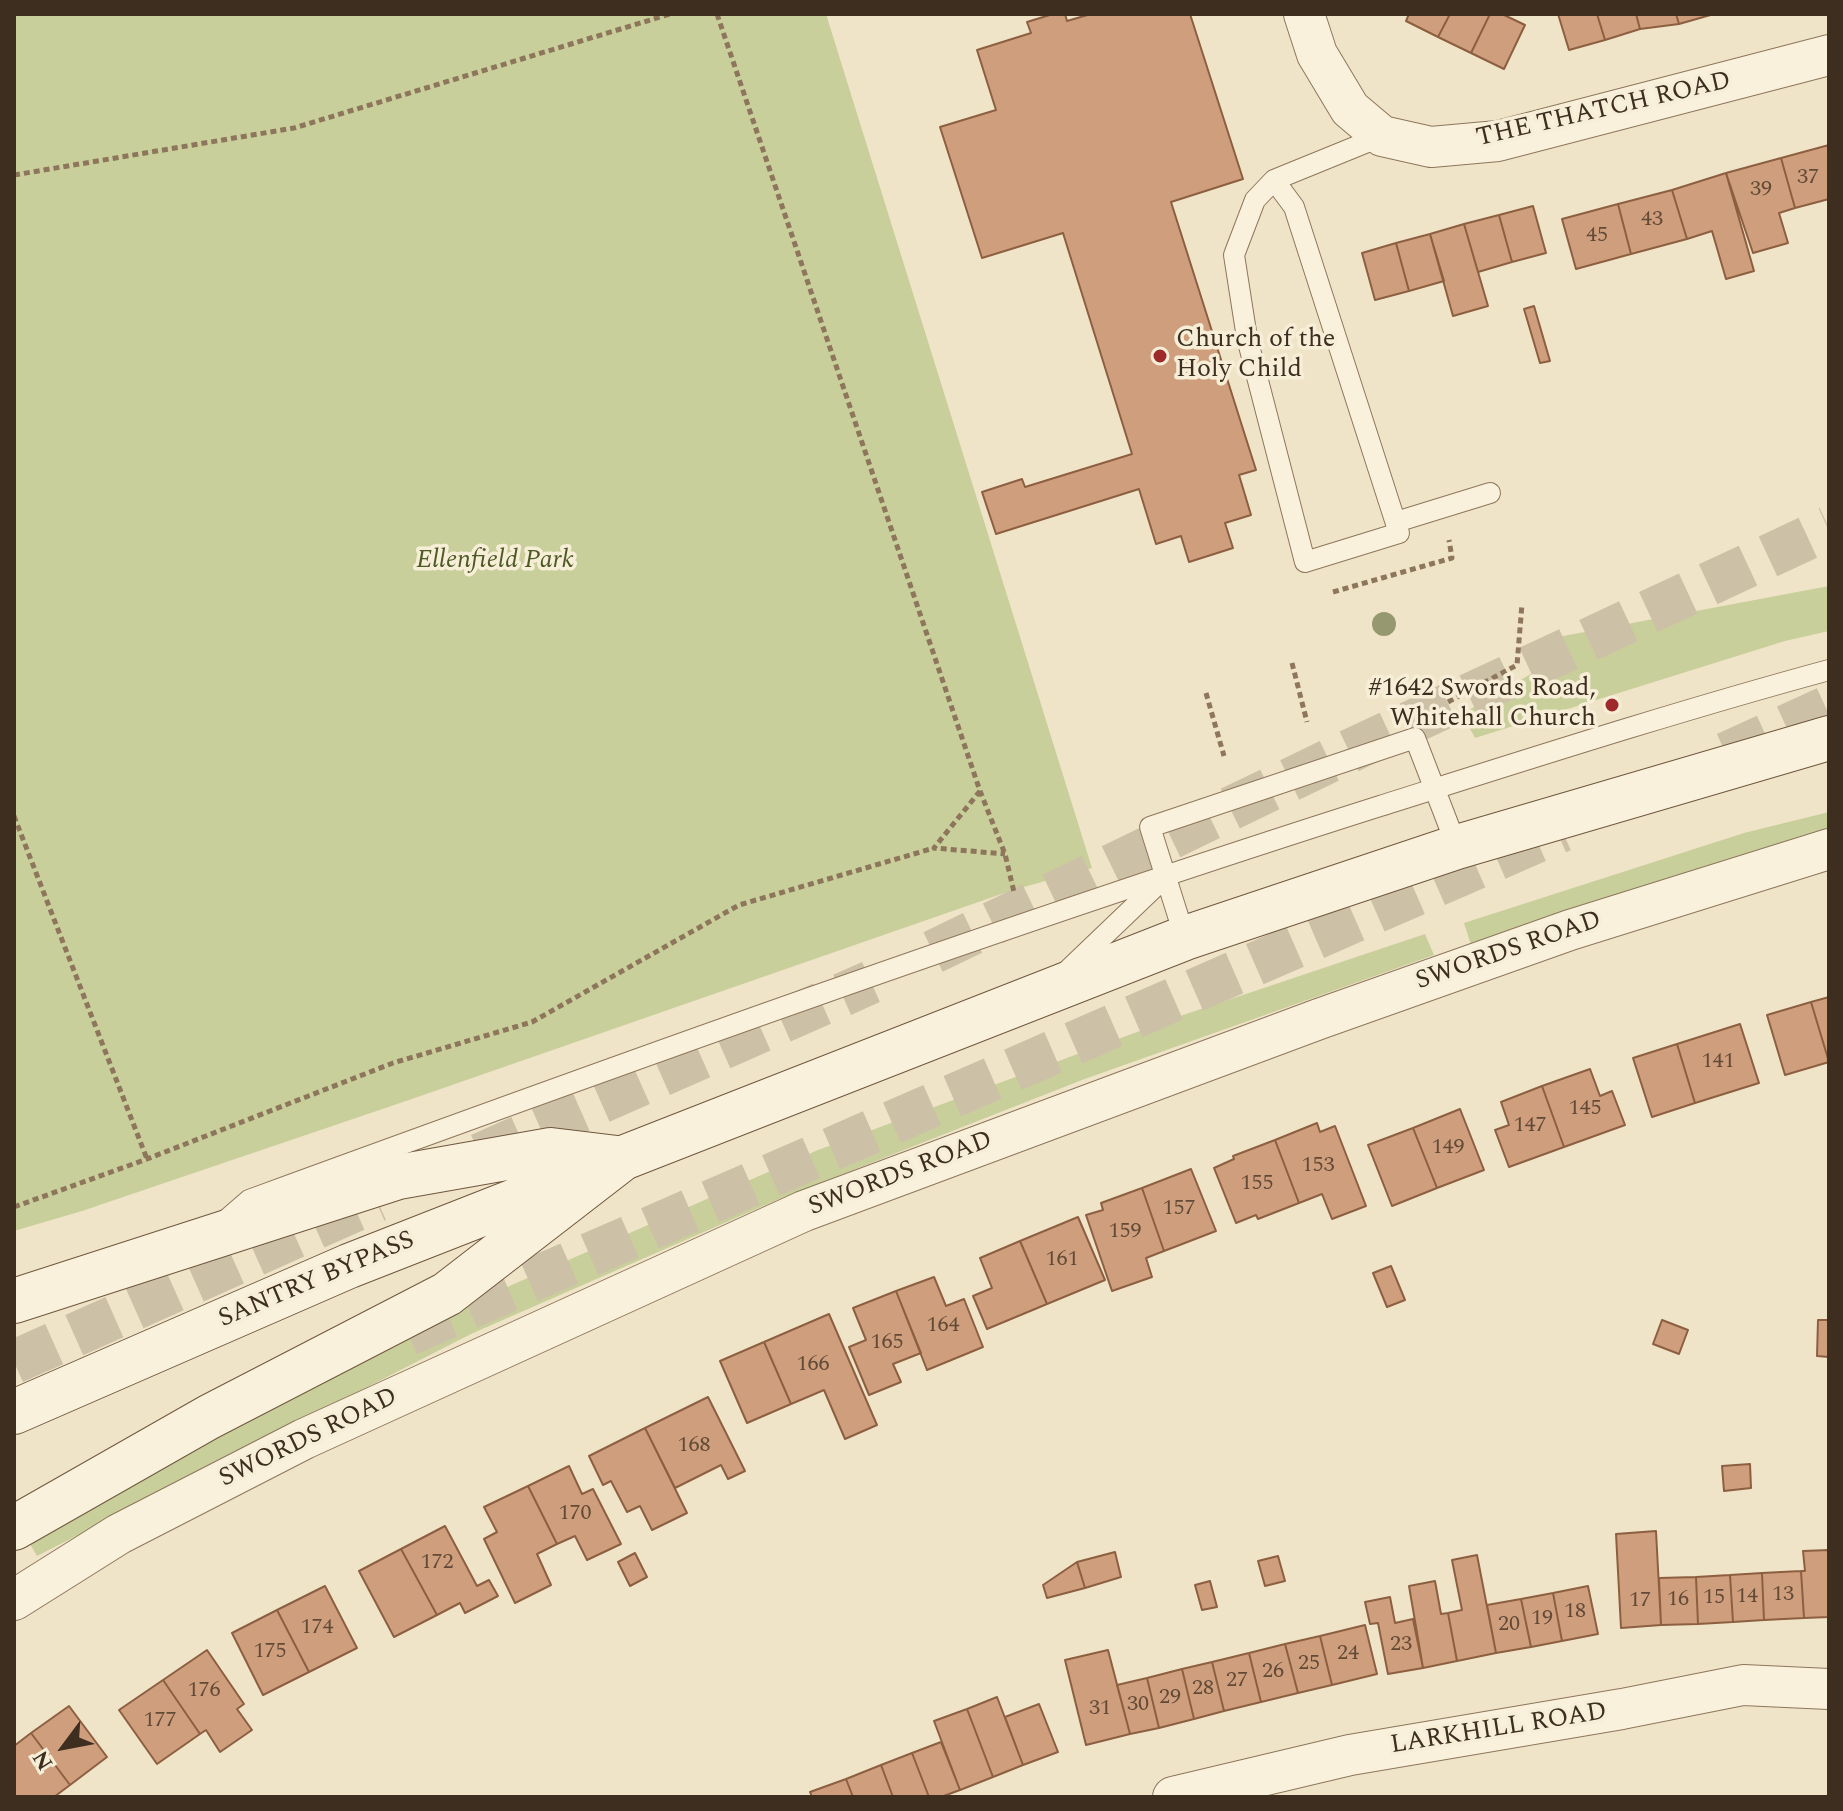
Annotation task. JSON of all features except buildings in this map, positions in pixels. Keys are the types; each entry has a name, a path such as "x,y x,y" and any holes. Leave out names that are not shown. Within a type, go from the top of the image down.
{"main road":[{"path":"14,1528 209,1417 447,1294 623,1158 1185,938 1457,847 1829,738"},
{"path":"14,1301 398,1177 551,1150 623,1158"},
{"name":"SANTRY BYPASS","path":"14,1412 349,1266 623,1158"}],"street":[{"name":"THE THATCH ROAD","path":"1304,14 1317,54 1350,109 1382,136 1431,147 1498,141 1829,55"},
{"name":"SWORDS ROAD","path":"14,1600 119,1534 304,1439 804,1211 1304,1024 1556,935 1829,849"},
{"name":"LARKHILL ROAD","path":"1173,1797 1350,1755 1622,1709 1743,1685 1829,1689"}],"lane":[{"path":"1274,180 1294,207 1399,533 1305,562 1247,338 1234,255 1255,200 1274,180 1382,136"},
{"path":"1396,522 1490,493"},
{"path":"199,1243 249,1200 609,1069 1166,876 1679,711 1829,670"},
{"path":"1185,938 1150,827 1415,738 1457,847"},
{"path":"1044,993 1166,876"}],"path":[{"path":"14,175 294,128 670,14"},
{"path":"717,14 980,791 1005,854 1025,923"},
{"path":"1448,702 1517,665 1522,604"},
{"path":"1292,663 1307,722"},
{"path":"1206,693 1224,756"},
{"path":"934,848 980,791"},
{"path":"14,816 147,1159"},
{"path":"14,1207 393,1063 532,1022 739,905 934,848 1005,854"}],"green space":[{"name":"Ellenfield Park","path":"14,14 826,14 1092,868 1013,890 409,1100 82,1211 14,1231"},
{"path":"1829,586 1829,631 1785,641 1475,738 1462,714 1536,671 1542,640"},
{"path":"1829,812 1829,835 1471,945 1464,923 1744,833"},
{"path":"1425,934 1434,955 1082,1080 777,1200 471,1334 37,1556 30,1544 92,1503 455,1310 818,1150 1183,1015"}],"tunnel":[{"path":"933,952 1356,748 1829,528"},
{"path":"1726,754 1829,707"},
{"path":"408,1334 1562,830"},
{"path":"480,1155 871,982"},
{"path":"14,1362 377,1200"}],"place":[{"name":"Church of the Holy Child","path":"1160,356"},
{"name":"#1642 Swords Road, Whitehall Church","path":"1612,705"}]}
